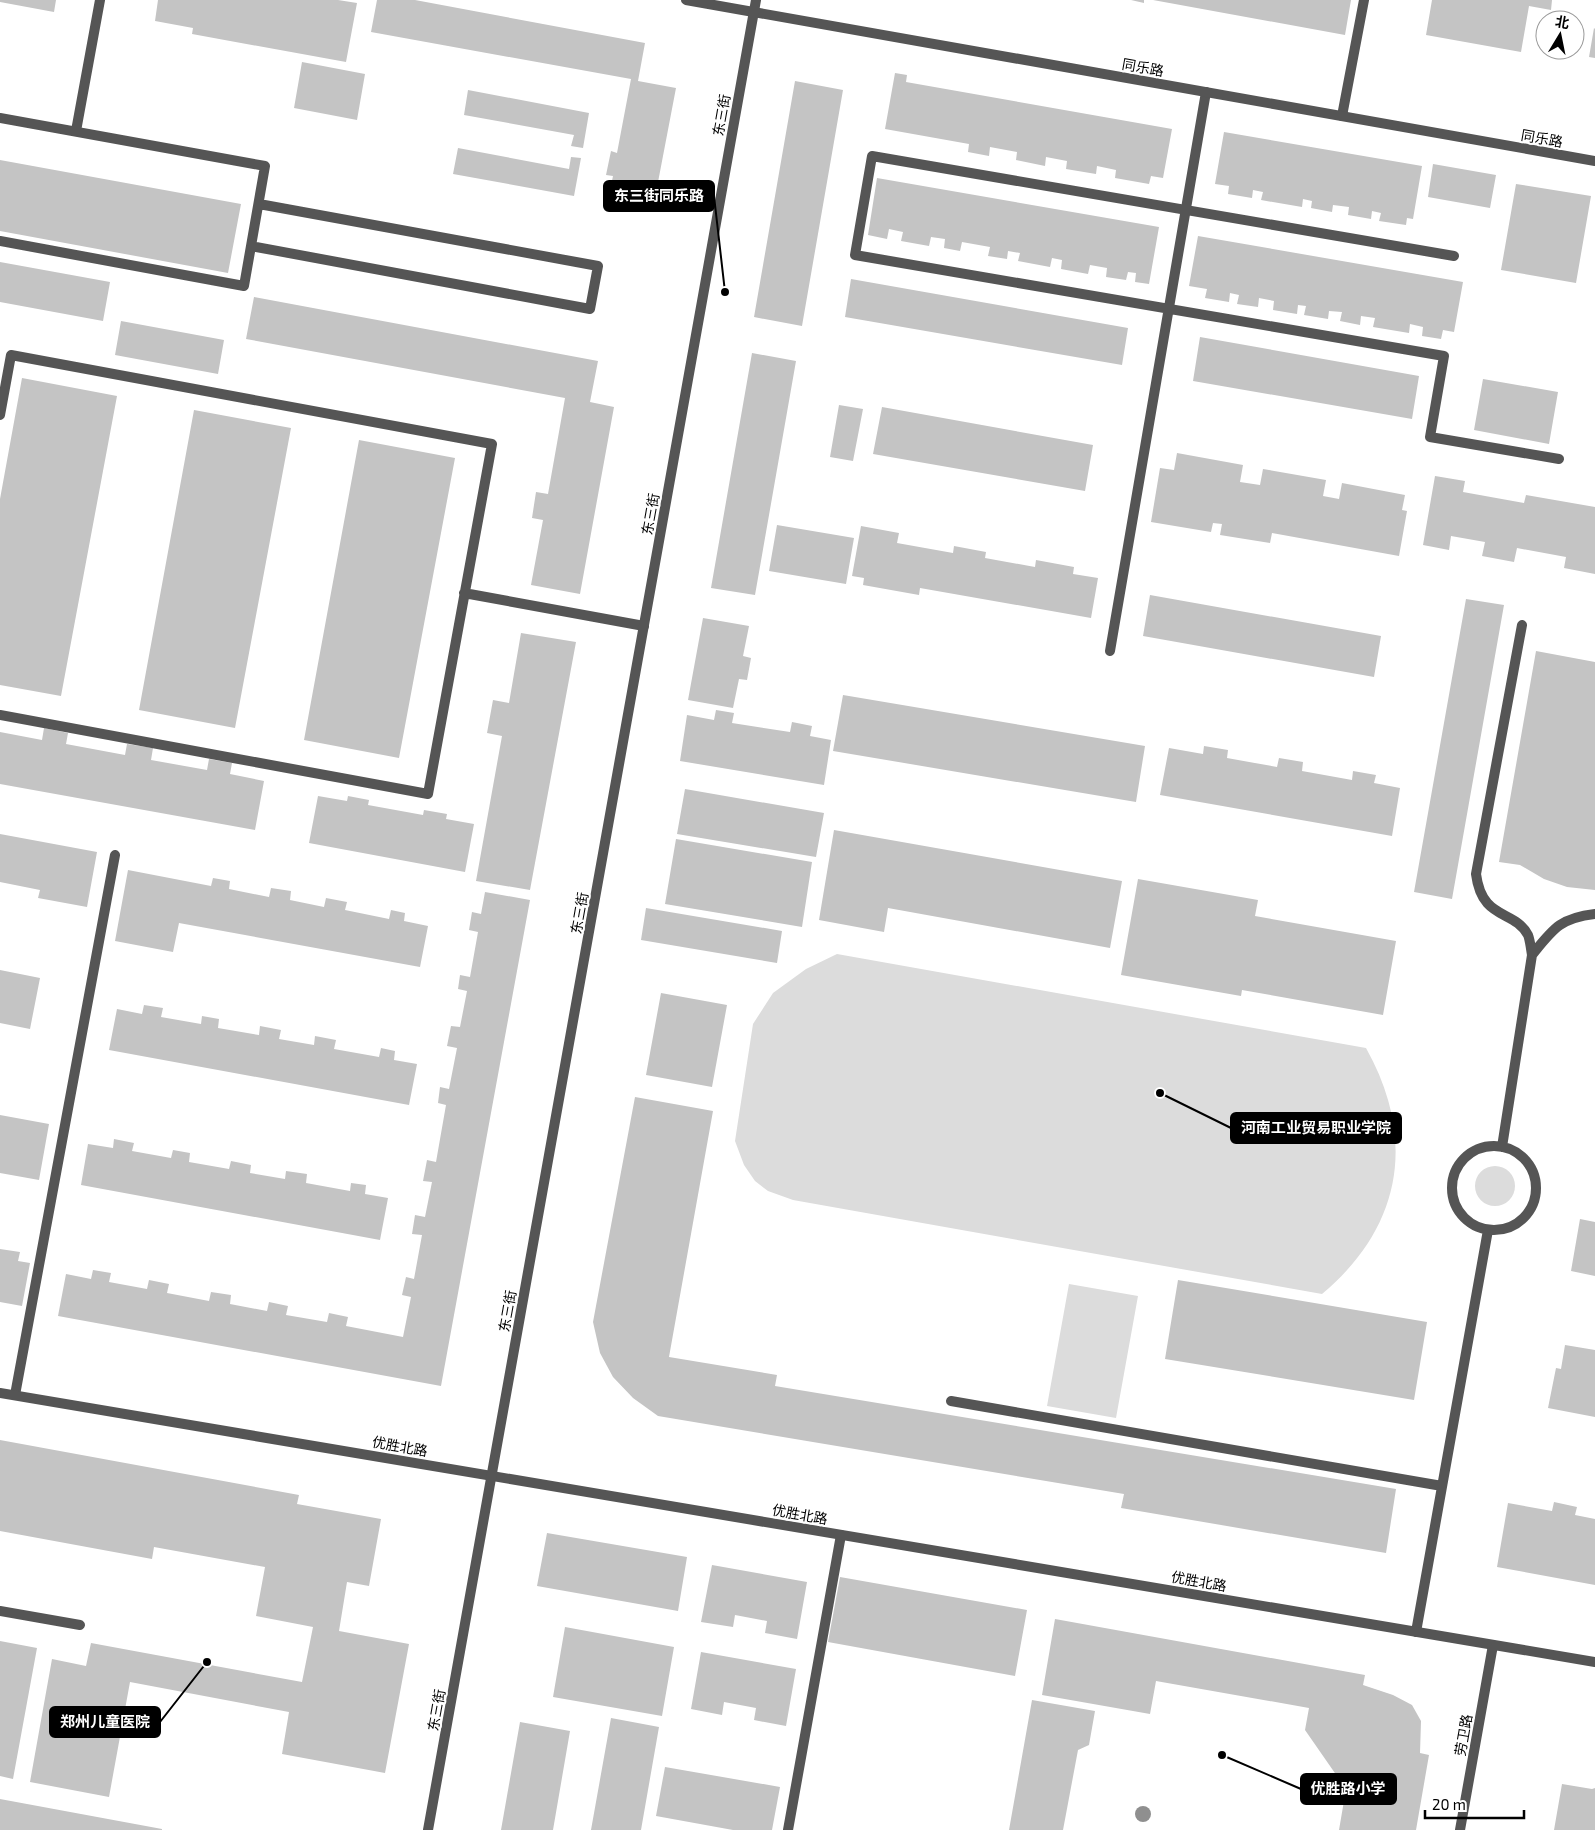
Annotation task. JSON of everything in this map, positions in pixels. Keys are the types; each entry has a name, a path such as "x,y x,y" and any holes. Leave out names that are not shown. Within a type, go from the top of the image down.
{"street":[{"path":"76,131 100,0"},
{"name":"同乐路","path":"686,0 1595,161"},
{"name":"东三街","path":"428,1830 756,0"},
{"path":"1342,116 1364,0"},
{"path":"1110,651 1206,92"},
{"path":"0,118 265,166 244,286 0,241"},
{"path":"1454,256 872,156 855,255 1444,356 1430,436 1559,459"},
{"path":"251,246 590,308 598,266 259,204"},
{"path":"0,415 11,355 492,444 428,794 0,716"},
{"path":"464,593 644,626"},
{"path":"1502,1147 1532,955 1528,935 1518,925 1494,910 1478,890 1476,874 1522,625"},
{"path":"15,1395 115,855"},
{"path":"1532,955 1547,936 1567,919 1595,914"},
{"path":"1495,1145 1522,1155 1531,1166 1536,1180 1536,1195 1532,1209 1523,1220 1509,1228 1488,1230 1479,1228 1466,1220 1457,1209 1452,1194 1452,1179 1458,1165 1468,1154 1480,1148 1495,1145"},
{"path":"1416,1632 1488,1230"},
{"name":"优胜北路","path":"0,1393 1595,1662"},
{"path":"951,1401 1442,1486"},
{"path":"788,1830 841,1535"},
{"path":"0,1611 80,1625"},
{"name":"劳卫路","path":"1460,1830 1493,1645"}],"shaded area":[{"path":"837,954 1366,1048 1382,1082 1392,1115 1396,1148 1393,1180 1385,1211 1370,1240 1349,1268 1322,1294 793,1200 768,1191 755,1181 744,1165 735,1141 753,1024 773,993 806,969"},
{"path":"1499,1166 1506,1169 1512,1175 1515,1186 1514,1194 1506,1203 1499,1206 1491,1206 1484,1203 1476,1194 1475,1182 1478,1175 1487,1167"},
{"path":"1069,1284 1138,1296 1116,1418 1047,1406"}],"building":[{"path":"0,0 56,0 54,12 0,2"},
{"path":"158,0 338,0 357,3 346,62 192,34 193,28 155,21"},
{"path":"377,0 415,0 645,43 638,81 676,88 654,203 609,195 613,176 606,175 611,151 617,153 631,79 371,32"},
{"path":"1131,0 1144,0 1144,3"},
{"path":"1153,0 1351,0 1345,35"},
{"path":"1432,0 1552,0 1551,10 1529,6 1521,52 1426,35"},
{"path":"1595,29 1595,58 1589,57"},
{"path":"302,62 365,74 357,120 294,108"},
{"path":"895,73 907,75 906,82 1172,129 1163,178 1151,176 1149,184 1115,178 1116,170 1097,166 1096,174 1066,169 1067,161 1046,157 1045,166 1016,160 1017,152 990,147 989,156 968,152 969,144 885,129"},
{"path":"795,81 843,90 802,326 754,317"},
{"path":"468,90 589,113 583,148 571,146 574,135 464,115"},
{"path":"1224,132 1422,166 1413,219 1407,218 1406,225 1379,221 1381,213 1372,211 1371,219 1348,215 1349,207 1333,205 1332,212 1311,208 1312,201 1303,199 1302,207 1261,200 1263,192 1253,190 1252,198 1228,194 1229,186 1215,184"},
{"path":"458,148 569,169 571,157 581,158 574,196 453,174"},
{"path":"0,160 241,204 228,273 0,231"},
{"path":"1433,164 1496,175 1490,208 1428,197"},
{"path":"877,178 1159,227 1149,284 1135,282 1136,273 1128,272 1126,280 1106,277 1107,268 1090,265 1088,274 1061,269 1062,260 1052,258 1050,267 1018,261 1020,253 1008,251 1007,259 988,256 990,247 962,242 960,251 944,248 945,239 931,237 929,246 901,241 903,232 889,229 887,239 868,235"},
{"path":"1516,184 1591,196 1576,283 1501,270"},
{"path":"1198,236 1463,282 1454,332 1443,330 1441,339 1422,336 1423,327 1410,324 1409,333 1373,327 1375,318 1361,316 1360,325 1340,321 1342,312 1329,311 1328,319 1304,315 1306,306 1298,305 1297,314 1273,310 1274,301 1259,298 1258,307 1237,304 1239,295 1230,293 1229,302 1205,298 1207,289 1189,286"},
{"path":"0,262 110,282 103,321 0,302"},
{"path":"851,279 1128,328 1122,365 845,317"},
{"path":"254,297 598,361 590,402 614,407 580,594 531,585 543,520 532,518 536,492 548,494 565,398 246,339"},
{"path":"121,321 224,340 218,374 115,355"},
{"path":"1200,337 1419,376 1412,419 1193,381"},
{"path":"752,353 796,361 755,595 711,588"},
{"path":"22,378 117,396 61,696 0,685 0,499"},
{"path":"1483,379 1558,392 1549,444 1474,430"},
{"path":"839,405 863,409 853,461 830,457"},
{"path":"882,407 1093,445 1085,491 873,454"},
{"path":"194,410 291,428 235,728 139,710"},
{"path":"359,440 455,458 399,758 304,740"},
{"path":"1177,453 1243,465 1240,482 1260,485 1263,469 1326,480 1323,496 1339,499 1342,483 1405,495 1402,510 1407,511 1399,556 1272,533 1270,543 1220,535 1222,524 1213,523 1211,532 1151,522 1160,468 1174,470"},
{"path":"1435,476 1465,481 1463,492 1524,503 1526,495 1595,507 1595,574 1564,568 1566,557 1517,548 1514,562 1482,556 1485,542 1451,536 1449,550 1423,545"},
{"path":"777,525 854,538 846,584 769,571"},
{"path":"861,526 899,533 897,543 953,553 954,546 986,552 985,558 1035,567 1036,560 1074,567 1073,574 1098,578 1091,618 920,588 919,595 863,585 864,578 852,576"},
{"path":"1150,595 1381,636 1374,677 1143,636"},
{"path":"1466,599 1504,605 1452,899 1414,892"},
{"path":"703,618 749,626 743,656 751,658 747,680 739,679 733,708 688,700"},
{"path":"521,633 576,642 530,890 476,881 502,736 487,733 493,700 509,703"},
{"path":"1536,651 1595,662 1595,890 1567,887 1544,879 1520,865 1499,862"},
{"path":"843,695 1145,746 1136,802 833,751"},
{"path":"716,710 734,713 732,723 790,732 792,722 812,726 810,736 831,740 824,785 680,761 687,715 714,720"},
{"path":"44,728 68,733 66,744 125,755 127,744 153,748 151,760 207,770 209,759 232,763 230,774 264,781 255,830 0,784 0,732 42,740"},
{"path":"1204,746 1228,750 1227,758 1277,767 1279,758 1303,762 1302,771 1352,780 1353,771 1376,775 1374,783 1400,788 1392,836 1160,795 1169,748 1203,754"},
{"path":"685,789 824,813 816,857 677,834"},
{"path":"318,796 347,801 348,796 369,800 368,805 423,815 424,810 447,814 446,819 474,824 465,872 309,843"},
{"path":"834,830 1122,881 1110,948 888,908 884,932 819,920"},
{"path":"0,834 97,852 87,907 38,898 40,890 0,882"},
{"path":"676,839 812,862 802,927 665,904"},
{"path":"128,870 211,886 213,878 230,881 229,889 269,897 271,888 291,891 290,900 324,907 326,898 347,902 345,910 389,919 391,910 405,913 404,921 428,926 420,967 179,923 173,952 115,941"},
{"path":"1138,879 1258,900 1255,916 1396,941 1383,1015 1242,990 1241,996 1121,975"},
{"path":"485,892 530,900 441,1386 58,1316 66,1274 91,1279 93,1270 111,1273 109,1282 147,1289 149,1280 169,1284 167,1293 209,1301 211,1292 231,1295 230,1304 267,1311 269,1302 288,1306 286,1315 327,1322 329,1313 348,1317 346,1326 403,1337 411,1297 402,1295 406,1277 414,1279 422,1235 412,1234 415,1215 425,1217 432,1182 423,1181 427,1160 436,1162 446,1105 438,1103 440,1087 449,1089 457,1048 447,1046 451,1026 460,1027 467,991 458,989 460,975 470,977 478,932 469,930 472,912 481,914"},
{"path":"646,908 782,931 777,963 641,940"},
{"path":"0,970 40,978 30,1029 0,1023"},
{"path":"661,993 727,1005 712,1087 646,1075"},
{"path":"144,1005 163,1008 161,1017 201,1024 202,1016 219,1019 218,1028 259,1035 260,1026 281,1030 279,1039 314,1045 315,1036 336,1040 334,1049 379,1057 381,1048 395,1051 394,1060 417,1064 409,1105 109,1050 117,1009 142,1014"},
{"path":"635,1097 713,1111 669,1357 777,1375 775,1386 1396,1489 1386,1553 1121,1508 1124,1494 658,1416 633,1398 613,1377 600,1353 593,1322"},
{"path":"0,1115 49,1124 39,1180 0,1173"},
{"path":"114,1139 134,1143 132,1151 171,1158 173,1150 190,1153 189,1162 229,1169 231,1161 251,1165 250,1173 285,1179 286,1171 307,1174 306,1183 350,1191 351,1183 366,1185 365,1194 388,1198 380,1240 81,1185 88,1144 113,1148"},
{"path":"1580,1219 1595,1222 1595,1276 1571,1271"},
{"path":"0,1249 20,1252 18,1261 30,1263 22,1306 0,1302"},
{"path":"1178,1280 1427,1322 1414,1400 1165,1359"},
{"path":"1565,1345 1595,1350 1595,1417 1548,1408 1556,1368 1561,1369"},
{"path":"0,1440 299,1495 297,1504 381,1519 369,1586 347,1582 339,1631 409,1644 385,1773 282,1754 289,1712 130,1682 109,1797 30,1782 52,1659 86,1666 91,1643 302,1682 313,1627 256,1616 265,1567 154,1547 152,1559 0,1531"},
{"path":"1554,1502 1577,1507 1575,1515 1595,1519 1595,1585 1497,1567 1508,1503 1552,1511"},
{"path":"547,1533 687,1557 678,1611 537,1586"},
{"path":"712,1565 807,1582 797,1639 765,1633 767,1621 735,1615 733,1627 701,1622"},
{"path":"840,1577 1027,1610 1015,1676 828,1642"},
{"path":"1055,1619 1365,1675 1363,1685 1393,1695 1412,1705 1421,1721 1420,1753 1429,1755 1416,1830 1339,1830 1346,1789 1305,1730 1309,1708 1156,1681 1150,1714 1042,1695"},
{"path":"565,1627 674,1647 662,1716 553,1697"},
{"path":"0,1641 37,1648 13,1779 0,1776"},
{"path":"701,1652 796,1669 786,1726 754,1720 756,1708 724,1702 722,1715 691,1709"},
{"path":"1032,1700 1095,1711 1089,1745 1078,1750 1063,1830 1009,1830"},
{"path":"611,1718 659,1727 641,1830 591,1830"},
{"path":"520,1722 570,1731 553,1830 501,1830"},
{"path":"665,1767 780,1787 772,1830 733,1830 656,1816"},
{"path":"1562,1784 1595,1788 1595,1830 1554,1830"},
{"path":"0,1799 162,1829 162,1830 0,1830"}],"place":[{"name":"东三街同乐路","path":"725,292"},
{"name":"河南工业贸易职业学院","path":"1160,1093"},
{"name":"郑州儿童医院","path":"207,1662"},
{"name":"优胜路小学","path":"1222,1755"}]}
